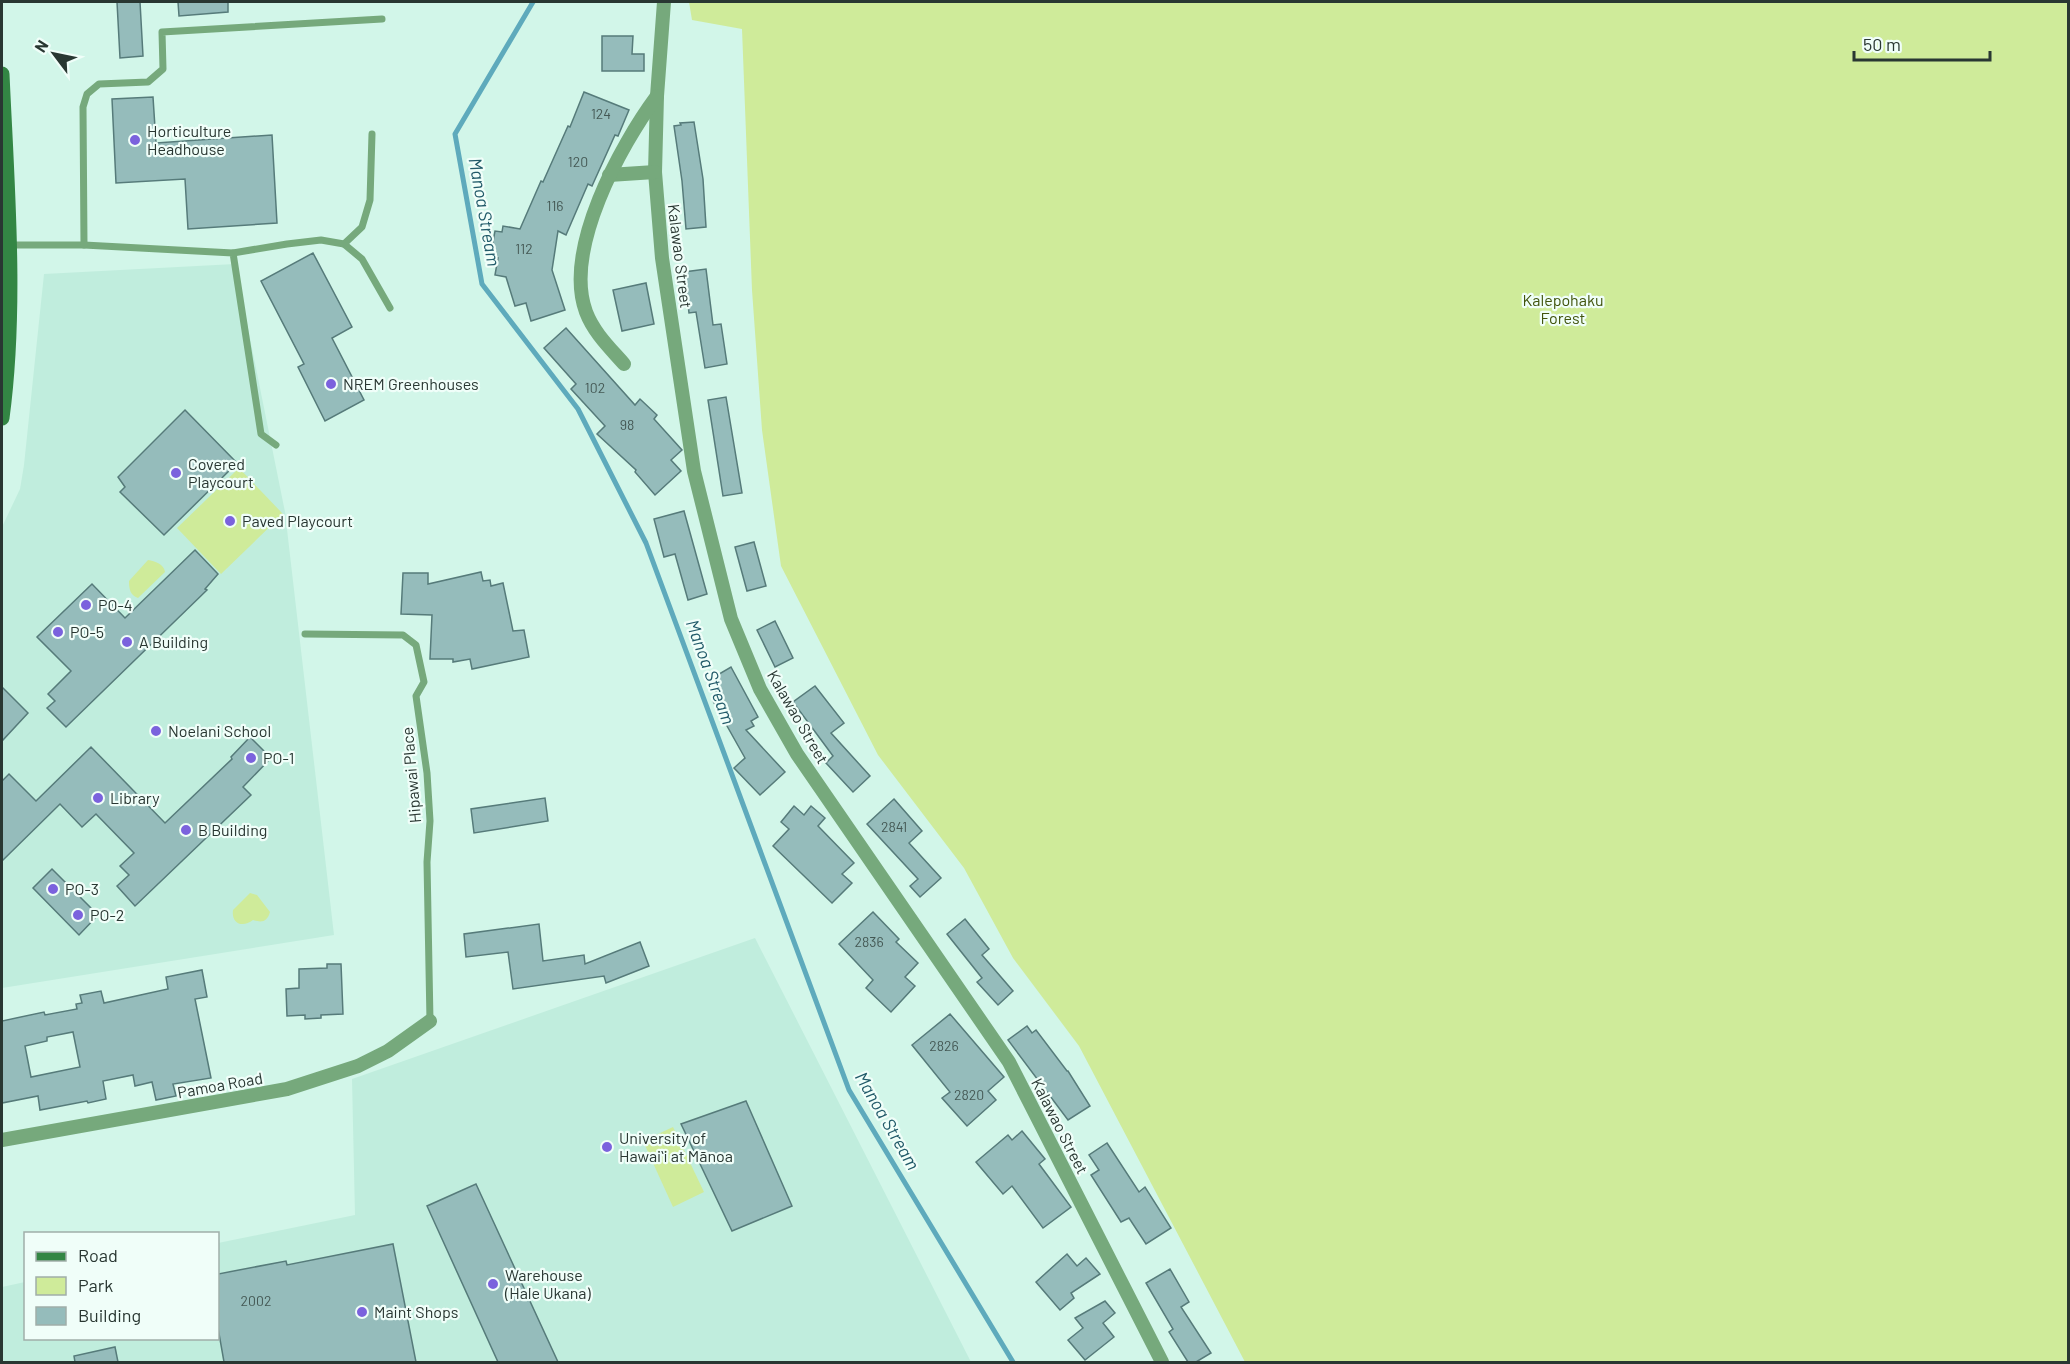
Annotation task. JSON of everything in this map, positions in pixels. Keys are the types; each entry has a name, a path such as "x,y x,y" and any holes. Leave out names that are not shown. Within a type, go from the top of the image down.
{"street":[{"name":"Kalawao Street","path":"664,2 657,96 655,172 662,258 694,471 731,619 760,689 797,754 1009,1062 1162,1362"},
{"path":"2,75 9,245 7,380 2,418"},
{"path":"624,364 597,334 586,312 580,285 581,258 609,175 657,96"},
{"path":"609,175 655,172"},
{"name":"Pamoa Road","path":"2,1140 287,1089 358,1066 388,1051 429,1021"}],"lane":[{"path":"84,245 83,107 87,94 99,84 148,81 163,69 162,32 382,19"},
{"path":"344,244 362,227 370,200 372,134"},
{"path":"9,245 84,245 233,253 321,240 344,244 362,259 390,308"},
{"path":"233,253 261,434 276,445"},
{"name":"Hipawai Place","path":"305,634 403,635 416,645 424,682 416,696 427,773 430,821 427,862 429,1021"}],"shaded area":[{"name":"Noelani School","path":"235,264 285,512 334,935 2,988 2,527 20,489 24,465 44,274"},
{"name":"University of Hawaiʻi at Mānoa","path":"755,938 971,1362 2,1362 2,1287 24,1282 24,1340 219,1340 219,1243 355,1215 352,1079"}],"green space":[{"name":"Kalepohaku Forest","path":"689,2 2068,2 2068,1362 1245,1362 1079,1046 1013,958 964,868 878,755 781,566 762,430 752,290 742,29 692,20"},
{"name":"Paved Playcourt","path":"239,468 283,514 221,574 177,528"},
{"path":"148,560 161,565 165,572 138,598 130,591 129,581"},
{"path":"250,893 257,895 270,912 269,915 264,921 253,920 245,924 238,923 234,919 233,910"},
{"path":"673,1127 704,1192 673,1207 643,1141"}],"building":[{"path":"117,2 140,2 143,56 120,58"},
{"path":"178,2 228,2 228,12 179,16"},
{"path":"602,36 633,36 632,54 644,54 644,71 602,71"},
{"path":"584,92 629,110 592,186 588,184 566,235 558,231 552,270 565,310 531,321 526,303 515,306 506,277 495,275 498,258 490,257 495,231 502,232 503,226 520,229 541,181 543,182 568,126 570,127"},
{"path":"153,97 156,143 272,135 277,223 188,229 185,179 116,183 112,99"},
{"path":"694,122 703,179 706,227 686,229 674,126"},
{"path":"313,253 352,327 332,338 364,400 325,421 298,367 304,364 261,281"},
{"path":"706,269 713,325 721,324 727,364 705,368 696,312 689,313 684,272"},
{"path":"646,283 654,324 622,331 613,290"},
{"path":"566,328 635,405 640,399 657,415 654,419 682,450 671,460 681,471 655,495 635,472 636,470 597,434 605,426 571,389 576,384 544,348"},
{"path":"726,397 742,493 723,496 708,400"},
{"name":"Covered Playcourt","path":"185,410 237,463 164,535 120,492 125,487 118,477"},
{"path":"684,511 707,594 688,600 675,554 664,557 654,519"},
{"path":"754,542 766,586 747,591 735,547"},
{"name":"A Building","path":"195,550 218,574 205,589 207,590 66,727 47,708 55,701 48,694 71,671 37,637 92,584 125,618"},
{"path":"481,572 483,581 490,580 491,586 503,583 513,631 524,630 529,657 472,669 470,659 453,662 453,659 430,659 432,615 401,614 403,573 428,573 428,584"},
{"path":"775,621 793,658 775,667 757,630"},
{"path":"731,667 758,717 751,721 754,726 746,730 785,772 760,795 734,768 745,758 713,701 719,697 714,688 719,685 714,677"},
{"path":"815,686 844,723 831,733 870,776 853,792 826,763 833,756 793,702"},
{"path":"2,687 28,713 2,741"},
{"path":"250,737 271,758 243,787 251,795 135,906 117,886 129,875 120,866 134,853 96,814 82,827 60,804 2,861 2,781 9,774 36,801 91,747 165,823 232,759 231,757"},
{"path":"545,798 548,821 474,833 471,809"},
{"path":"894,799 922,831 909,843 941,878 920,897 910,886 918,879 867,824"},
{"path":"794,806 804,815 811,806 825,818 818,826 854,863 842,874 852,883 832,903 773,846 789,829 781,822"},
{"path":"52,869 98,915 79,935 33,888"},
{"path":"873,912 899,939 896,942 918,963 905,977 915,986 891,1012 866,988 873,980 839,944"},
{"path":"965,919 989,949 982,955 1013,991 998,1005 977,982 982,978 947,934"},
{"path":"539,924 543,961 584,955 585,964 640,942 649,966 606,983 604,976 513,989 508,952 466,957 464,934"},
{"path":"327,964 341,964 343,1014 321,1015 321,1018 305,1019 305,1015 287,1016 286,989 299,988 299,969 327,968"},
{"path":"202,970 207,997 195,999 211,1078 173,1084 176,1096 156,1100 152,1082 135,1086 133,1075 103,1081 106,1099 88,1103 87,1101 40,1110 38,1096 2,1103 2,1021 44,1012 45,1015 77,1009 76,1004 82,1003 80,995 101,991 104,1003 168,989 166,977","holes":["73,1032 80,1067 31,1077 25,1046 47,1041 47,1037"]},
{"path":"950,1014 1004,1077 988,1091 996,1100 967,1126 942,1098 950,1092 912,1045"},
{"path":"1027,1026 1032,1033 1036,1030 1068,1071 1090,1106 1068,1120 1008,1040"},
{"path":"746,1101 792,1206 732,1231 681,1124"},
{"path":"1022,1131 1045,1159 1039,1164 1071,1207 1043,1228 1012,1186 1003,1194 976,1162 1008,1135 1012,1140"},
{"path":"1107,1143 1139,1192 1145,1187 1171,1228 1146,1244 1129,1218 1121,1222 1091,1175 1099,1170 1089,1155"},
{"name":"Warehouse (Hale Ukana)","path":"476,1184 558,1362 498,1362 427,1206"},
{"path":"393,1244 416,1362 224,1362 219,1334 219,1274 286,1261 287,1265"},
{"path":"1067,1254 1077,1266 1086,1258 1100,1274 1071,1293 1074,1298 1060,1310 1036,1282"},
{"path":"1170,1269 1189,1302 1181,1307 1211,1353 1196,1362 1188,1362 1169,1332 1173,1329 1146,1283"},
{"path":"1105,1301 1115,1313 1103,1323 1114,1337 1085,1360 1068,1340 1083,1328 1075,1318"},
{"path":"115,1347 118,1362 75,1362 74,1356"}],"waterway":[{"name":"Manoa Stream","path":"533,2 455,134 482,284 578,409 646,543 849,1090 1013,1362"}],"place":[{"name":"Horticulture Headhouse","path":"135,140"},
{"name":"NREM Greenhouses","path":"331,384"},
{"name":"Covered Playcourt","path":"176,473"},
{"name":"Paved Playcourt","path":"230,521"},
{"name":"PO-4","path":"86,605"},
{"name":"PO-5","path":"58,632"},
{"name":"A Building","path":"127,642"},
{"name":"Noelani School","path":"156,731"},
{"name":"PO-1","path":"251,758"},
{"name":"Library","path":"98,798"},
{"name":"B Building","path":"186,830"},
{"name":"PO-3","path":"53,889"},
{"name":"PO-2","path":"78,915"},
{"name":"University of Hawaiʻi at Mānoa","path":"607,1147"},
{"name":"Warehouse (Hale Ukana)","path":"493,1284"},
{"name":"Maint Shops","path":"362,1312"}]}
